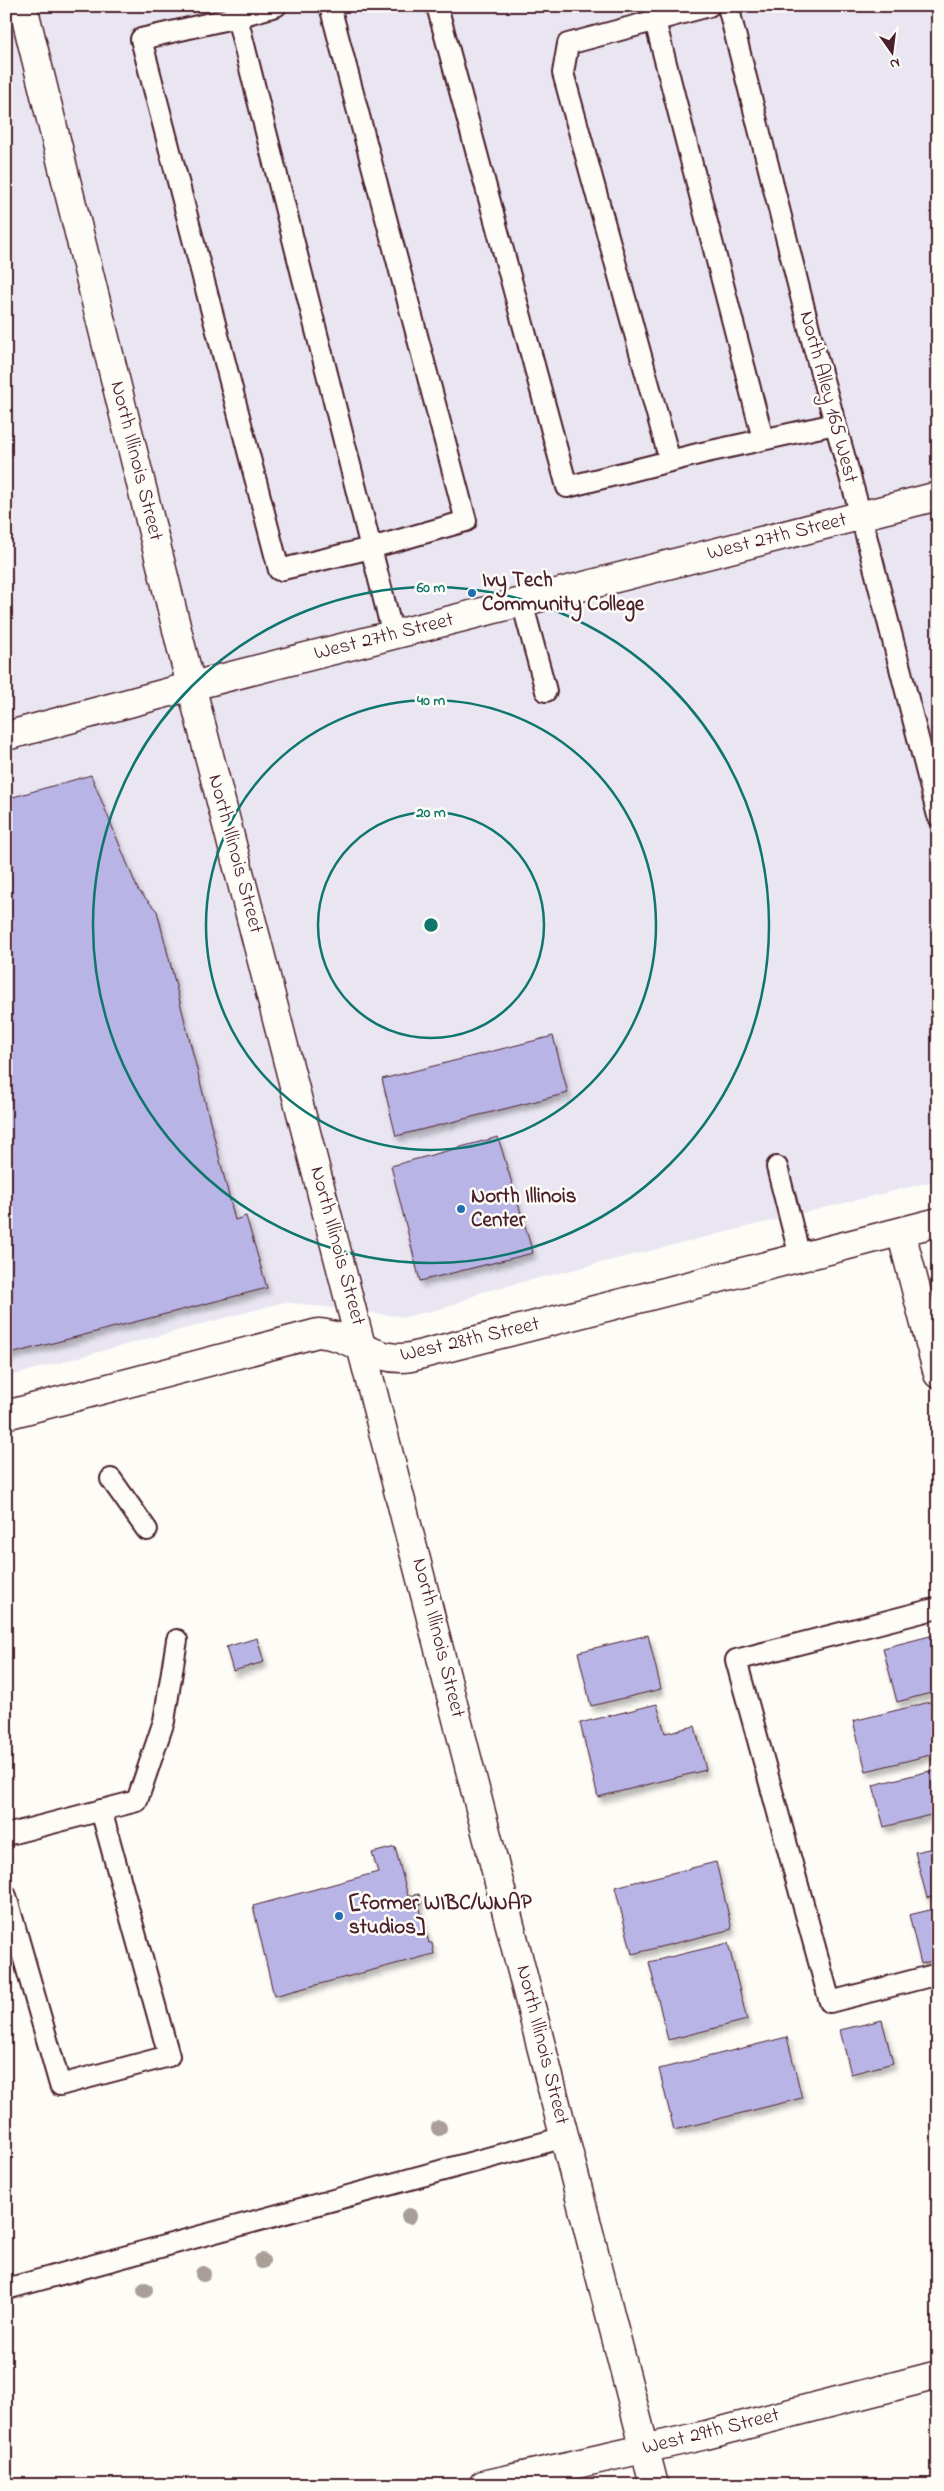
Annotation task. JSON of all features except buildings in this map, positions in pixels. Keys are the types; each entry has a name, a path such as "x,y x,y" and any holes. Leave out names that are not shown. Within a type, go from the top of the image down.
{"main road":[{"name":"North Illinois Street","path":"23,6 192,686 654,2485"},
{"name":"West 27th Street","path":"6,736 192,686 938,496"},
{"name":"West 28th Street","path":"6,1415 318,1333 328,1334 363,1346 385,1358 399,1359 411,1357 938,1222"},
{"path":"901,1232 938,1374"},
{"name":"West 29th Street","path":"483,2485 645,2448 938,2375"}],"lane":[{"path":"276,6 236,12 141,39 279,570 371,548 466,521 330,6"},
{"path":"437,6 566,487 763,439 836,424"},
{"path":"670,461 563,73 568,44 709,6"},
{"name":"North Alley 165 West","path":"728,6 813,344 861,516 938,816"},
{"path":"236,12 393,635"},
{"path":"655,21 763,439"},
{"path":"522,602 546,691"},
{"path":"777,1167 800,1257"},
{"path":"111,1479 147,1530"},
{"path":"938,1608 736,1660 830,2002 938,1974"},
{"path":"6,1835 137,1801 164,1721 177,1640"},
{"path":"6,1896 60,2086 169,2056 102,1810"},
{"path":"6,2289 565,2137"}],"shaded area":[{"name":"Ivy Tech Community College","path":"6,6 938,6 938,1180 482,1292 448,1307 405,1317 284,1302 6,1377"}],"place":[{"name":"Ivy Tech Community College","path":"472,593"},
{"name":"North Illinois Center","path":"461,1209"},
{"name":"[former WIBC/WNAP studios]","path":"339,1916"}]}
